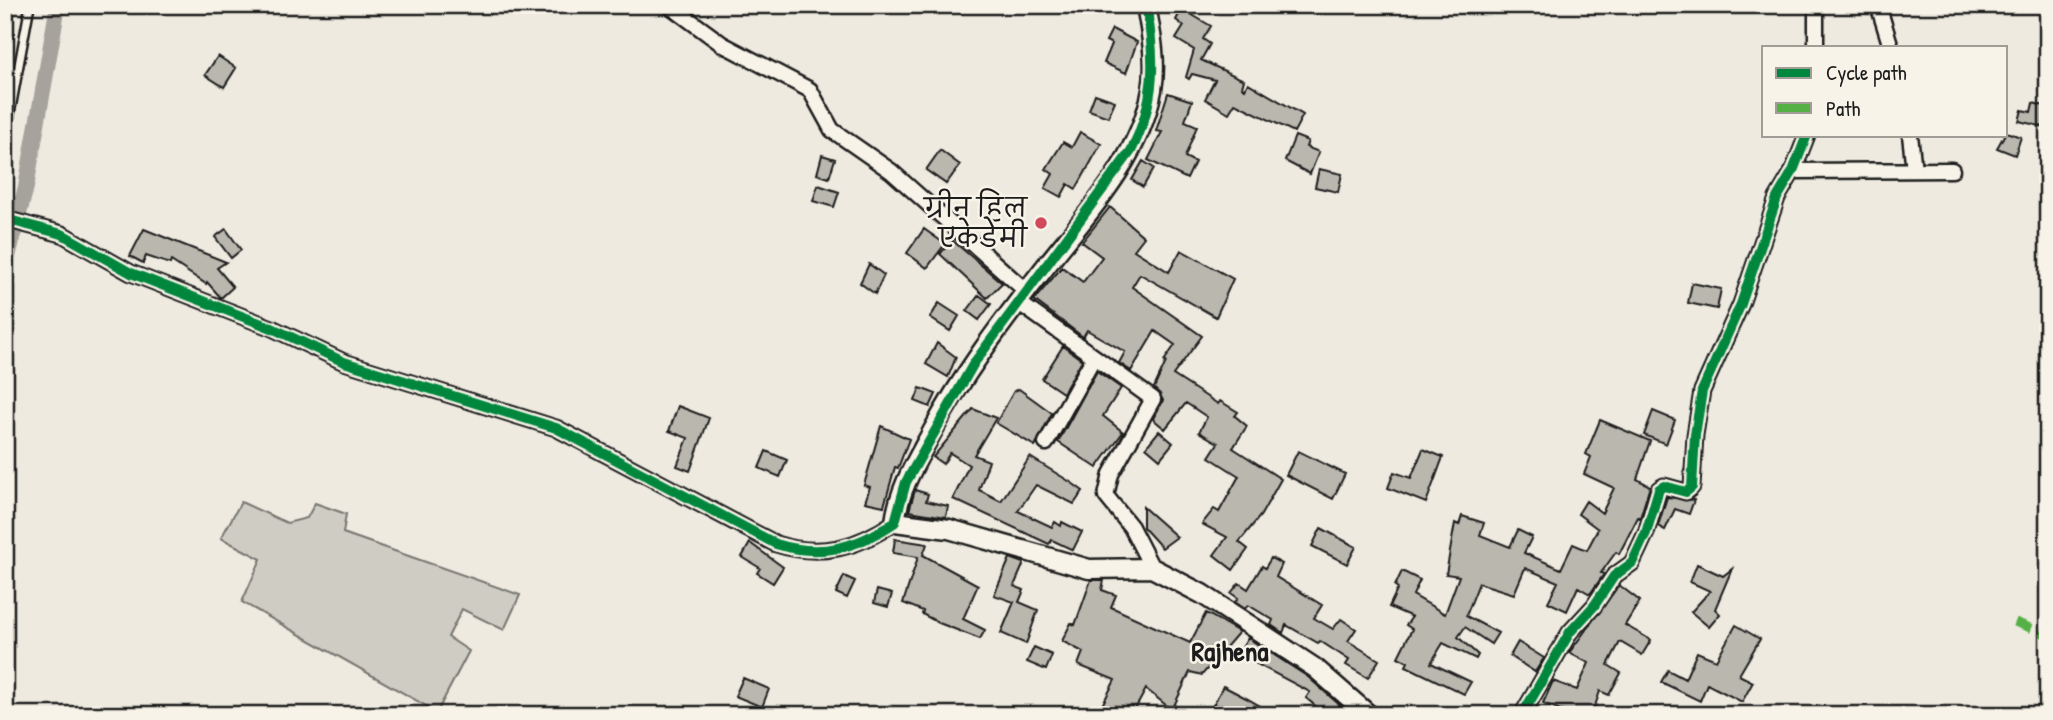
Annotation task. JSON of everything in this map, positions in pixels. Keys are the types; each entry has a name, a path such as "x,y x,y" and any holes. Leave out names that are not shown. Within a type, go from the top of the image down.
{"street":[{"path":"669,5 722,44 810,90 832,130 891,171 1022,297 1094,357 1153,399 1111,474 1106,496 1130,527 1152,569"},
{"path":"895,522 906,482 939,419 1022,297 1118,172 1139,136 1149,104 1154,74 1146,5"},
{"path":"1816,5 1816,46"},
{"path":"1878,5 1891,46"},
{"path":"1521,715 1570,632 1594,606 1614,576 1632,563 1646,533 1659,489 1664,486 1686,492 1692,487 1695,435 1702,391 1741,304 1777,198 1793,171 1807,136"},
{"path":"1910,136 1914,170"},
{"path":"1793,171 1952,170"},
{"path":"5,219 55,231 131,273 272,328 344,362 556,428 776,544 809,552 837,550 870,537 895,522 949,529 1089,569 1152,569 1202,594 1315,668 1369,715"},
{"path":"1046,443 1094,357"}],"lane":[{"path":"5,141 30,5"}],"shaded area":[{"path":"241,502 287,523 307,518 315,503 346,514 343,533 520,595 504,630 462,609 448,637 469,651 437,712 242,602 261,559 221,538"}],"building":[{"path":"1182,9 1211,26 1203,39 1210,44 1201,60 1244,80 1242,87 1245,89 1248,83 1303,115 1294,132 1235,103 1229,113 1205,99 1215,80 1192,74 1189,79 1186,77 1194,50 1176,39 1184,26 1176,20"},
{"path":"1112,29 1137,42 1126,73 1104,63 1112,44 1106,41"},
{"path":"218,56 236,68 224,87 205,75"},
{"path":"1168,93 1192,101 1185,121 1197,126 1185,157 1195,162 1187,179 1148,160 1162,132 1156,131"},
{"path":"1095,94 1115,101 1108,117 1089,110"},
{"path":"2033,103 2048,107 2044,127 2019,121 2022,110 2031,112"},
{"path":"1080,132 1101,144 1076,189 1068,184 1061,197 1045,188 1053,174 1046,169 1063,142 1072,147"},
{"path":"2008,133 2021,137 2015,155 1997,148"},
{"path":"1295,136 1308,141 1306,147 1319,152 1310,174 1285,161"},
{"path":"940,150 960,165 946,184 926,170"},
{"path":"822,155 835,159 829,178 817,174"},
{"path":"1143,161 1154,168 1143,187 1132,180"},
{"path":"1319,169 1342,174 1338,192 1315,187"},
{"path":"818,185 839,192 834,207 813,201"},
{"path":"1110,207 1144,237 1134,250 1169,272 1181,250 1233,279 1216,317 1140,274 1132,287 1202,336 1173,375 1218,404 1220,401 1238,412 1235,416 1247,426 1233,448 1281,479 1261,515 1239,542 1248,549 1233,570 1214,555 1227,537 1202,524 1214,509 1219,512 1239,476 1209,457 1218,443 1199,432 1207,417 1186,403 1165,429 1153,419 1163,400 1154,388 1166,362 1164,361 1175,345 1155,331 1131,371 1119,363 1125,352 1087,330 1083,337 1034,300 1062,267 1083,282 1102,257 1082,242"},
{"path":"144,229 226,262 217,268 233,287 221,298 207,282 206,284 171,261 170,264 146,256 143,263 130,256"},
{"path":"226,229 241,250 231,258 215,237"},
{"path":"924,229 945,244 927,268 907,253"},
{"path":"952,240 1002,283 987,298 940,254"},
{"path":"869,264 884,275 875,294 860,283"},
{"path":"1692,283 1721,289 1717,309 1688,303"},
{"path":"979,295 991,304 979,320 967,311"},
{"path":"939,303 959,316 950,331 930,318"},
{"path":"937,343 956,357 948,377 926,364"},
{"path":"1063,346 1082,360 1063,393 1042,379"},
{"path":"1097,371 1121,388 1103,416 1123,432 1097,468 1058,442"},
{"path":"920,388 936,394 930,407 915,401"},
{"path":"1019,389 1052,413 1035,446 996,423 1014,391"},
{"path":"678,406 709,418 690,471 677,466 688,438 669,431"},
{"path":"973,409 996,418 974,455 989,461 979,490 1001,501 1030,457 1083,491 1074,504 1036,485 1018,511 1052,527 1055,522 1061,526 1062,522 1082,532 1073,550 1052,540 1049,544 953,499 969,465 950,453 943,464 933,457"},
{"path":"1653,411 1675,420 1666,444 1644,435"},
{"path":"1600,420 1650,441 1637,479 1650,486 1640,518 1638,517 1619,554 1616,552 1601,573 1604,574 1590,594 1578,587 1567,611 1548,602 1558,582 1525,568 1514,594 1479,583 1466,616 1498,633 1491,644 1465,627 1458,637 1478,655 1476,659 1443,643 1431,663 1471,682 1464,694 1406,666 1408,662 1398,657 1412,629 1406,625 1412,617 1389,607 1398,588 1395,586 1402,571 1420,580 1413,595 1445,614 1459,576 1446,574 1455,523 1459,525 1462,516 1484,523 1480,535 1510,547 1518,530 1532,537 1524,553 1561,569 1573,544 1587,550 1598,529 1578,514 1586,501 1602,513 1614,488 1584,474 1591,457 1586,454"},
{"path":"881,426 909,439 898,468 895,467 884,506 865,502 870,487 864,485"},
{"path":"1159,431 1173,443 1160,459 1146,447"},
{"path":"1423,449 1443,457 1426,503 1388,488 1394,472 1411,478"},
{"path":"766,451 787,460 780,477 759,468"},
{"path":"1298,451 1345,474 1333,499 1286,475"},
{"path":"915,490 928,494 926,501 948,506 946,517 909,511"},
{"path":"1667,497 1694,500 1689,514 1675,509 1665,530 1658,526"},
{"path":"1143,507 1177,537 1162,548 1143,527"},
{"path":"1321,528 1356,547 1347,564 1312,546"},
{"path":"895,539 927,544 923,555 978,585 963,619 985,630 980,639 939,623 922,614 923,611 903,603 918,557 893,553"},
{"path":"750,543 783,567 773,583 757,573 760,568 742,557"},
{"path":"1010,558 1024,563 1014,586 1024,590 1019,602 1038,610 1026,644 1001,633 1014,602 994,595"},
{"path":"1271,558 1282,564 1276,577 1322,605 1314,618 1333,629 1341,619 1356,629 1348,641 1379,660 1368,678 1346,665 1349,660 1320,641 1318,643 1286,625 1283,633 1271,625 1273,620 1248,605 1245,609 1235,602 1238,598 1231,593 1239,583 1248,589 1262,566 1265,568"},
{"path":"1697,564 1723,576 1732,569 1715,609 1720,614 1709,627 1691,612 1710,591 1690,582"},
{"path":"844,576 855,581 847,598 836,593"},
{"path":"1091,580 1104,580 1102,590 1116,595 1111,607 1190,643 1206,613 1239,632 1202,675 1190,672 1172,710 1146,689 1132,715 1097,715 1115,680 1078,665 1083,652 1062,641 1071,623 1075,625"},
{"path":"1619,585 1640,601 1625,625 1651,640 1642,655 1620,642 1608,665 1621,673 1609,695 1600,691 1592,715 1573,715 1543,703 1553,681 1577,690 1589,663 1569,653"},
{"path":"877,590 892,594 888,607 874,603"},
{"path":"1736,625 1760,639 1739,675 1753,682 1742,702 1707,684 1700,701 1661,682 1668,670 1685,679 1697,652 1716,660"},
{"path":"1248,638 1308,677 1351,715 1326,715 1306,698 1310,692 1238,654"},
{"path":"1518,642 1544,658 1535,672 1510,656"},
{"path":"1034,647 1052,655 1046,670 1027,662"},
{"path":"743,678 769,689 762,707 735,696"},
{"path":"1223,686 1246,698 1276,715 1208,715"}],"waterway":[{"path":"5,268 26,187 58,5"}],"marked path":[{"path":"2015,622 2048,635"}],"cycle path":[{"path":"5,219 62,234 131,273 272,328 344,362 556,428 776,544 808,550 838,548 867,538 895,522 906,482 974,363 1131,151 1145,115 1152,80 1146,5"},
{"path":"1522,715 1570,632 1594,606 1614,576 1632,563 1646,533 1659,489 1664,486 1686,492 1692,487 1695,435 1702,391 1741,304 1777,198 1793,171 1807,136"}],"place":[{"name":"ग्रीन हिल एकेडेमी","path":"1041,223"}],"district":[{"name":"Rajhena","path":"1230,651"}]}
